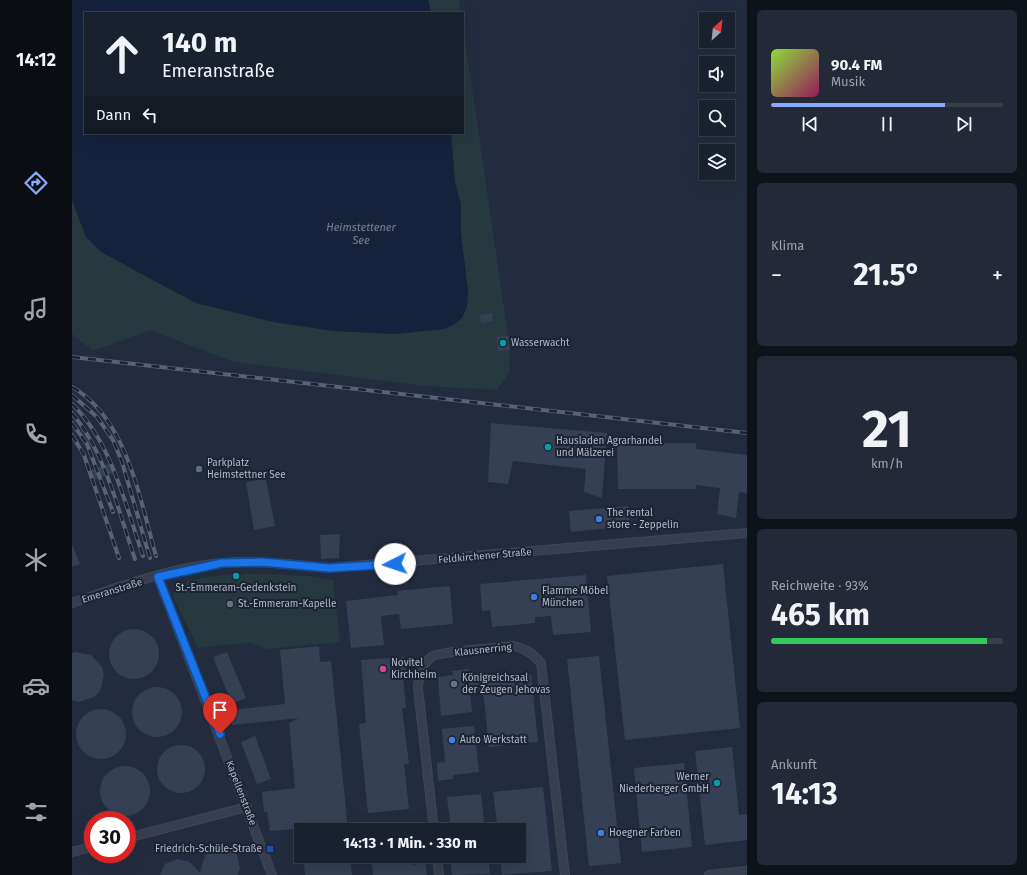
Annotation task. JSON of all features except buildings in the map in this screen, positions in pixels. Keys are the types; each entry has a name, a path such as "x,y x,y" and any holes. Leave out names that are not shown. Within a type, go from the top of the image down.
{"street":[{"name":"Feldkirchener Straße","path":"222,563 261,562 329,568 747,533"},
{"name":"Emeranstraße","path":"72,603 120,587 222,563"},
{"name":"Kapellenstraße","path":"158,577 272,875"},
{"name":"Klausnerring","path":"433,823 418,688 422,668 435,655 514,646 523,648 532,653 542,663 565,875"},
{"path":"136,836 247,807"},
{"path":"72,852 84,849"},
{"path":"438,863 439,875"},
{"path":"709,875 747,871"}],"shaded area":[{"path":"428,0 459,0 461,12 431,12"},
{"path":"464,33 510,350 509,373 497,390 425,386 234,362 150,330 93,351 72,334 72,200 86,237 130,268 196,303 274,322 334,331 395,334 444,329 467,307 468,292 461,234 461,204 455,182 451,134 464,134"},
{"path":"253,574 310,576 333,580 340,642 265,649 251,642 198,648 173,596 176,589 183,584 202,578"}],"water":[{"name":"Heimstettener See","path":"72,0 428,0 431,12 84,12 84,134 451,134 455,182 461,204 461,234 468,291 467,307 462,318 453,325 444,329 395,334 334,331 274,322 196,303 101,252 86,237 72,200"}],"railway":[{"path":"72,357 747,433"},
{"path":"72,387 91,401 106,419 119,439 137,486 156,556"},
{"path":"72,395 97,417 113,440 122,462 150,558"},
{"path":"72,404 86,420 97,437 116,475 143,556"},
{"path":"72,413 84,429 102,464 117,502 135,559"},
{"path":"72,423 87,444 113,512"},
{"path":"72,435 84,455 119,558"}],"place":[{"name":"Wasserwacht","path":"503,343"},
{"name":"Hausladen Agrarhandel und Mälzerei","path":"548,447"},
{"name":"Parkplatz Heimstettner See","path":"199,469"},
{"name":"The rental store - Zeppelin","path":"599,519"},
{"name":"St.-Emmeram-Gedenkstein","path":"236,576"},
{"name":"Flamme Möbel München","path":"534,597"},
{"name":"St.-Emmeram-Kapelle","path":"230,604"},
{"name":"Novitel Kirchheim","path":"383,669"},
{"name":"Königreichsaal der Zeugen Jehovas","path":"454,684"},
{"name":"Auto Werkstatt","path":"452,740"},
{"name":"Werner Niederberger GmbH","path":"717,783"},
{"name":"Hoegner Farben","path":"601,833"},
{"name":"Friedrich-Schüle-Straße","path":"270,849"}],"route":[{"path":"220,734 158,577 175,572 222,563 261,562 329,568 395,564"}]}
